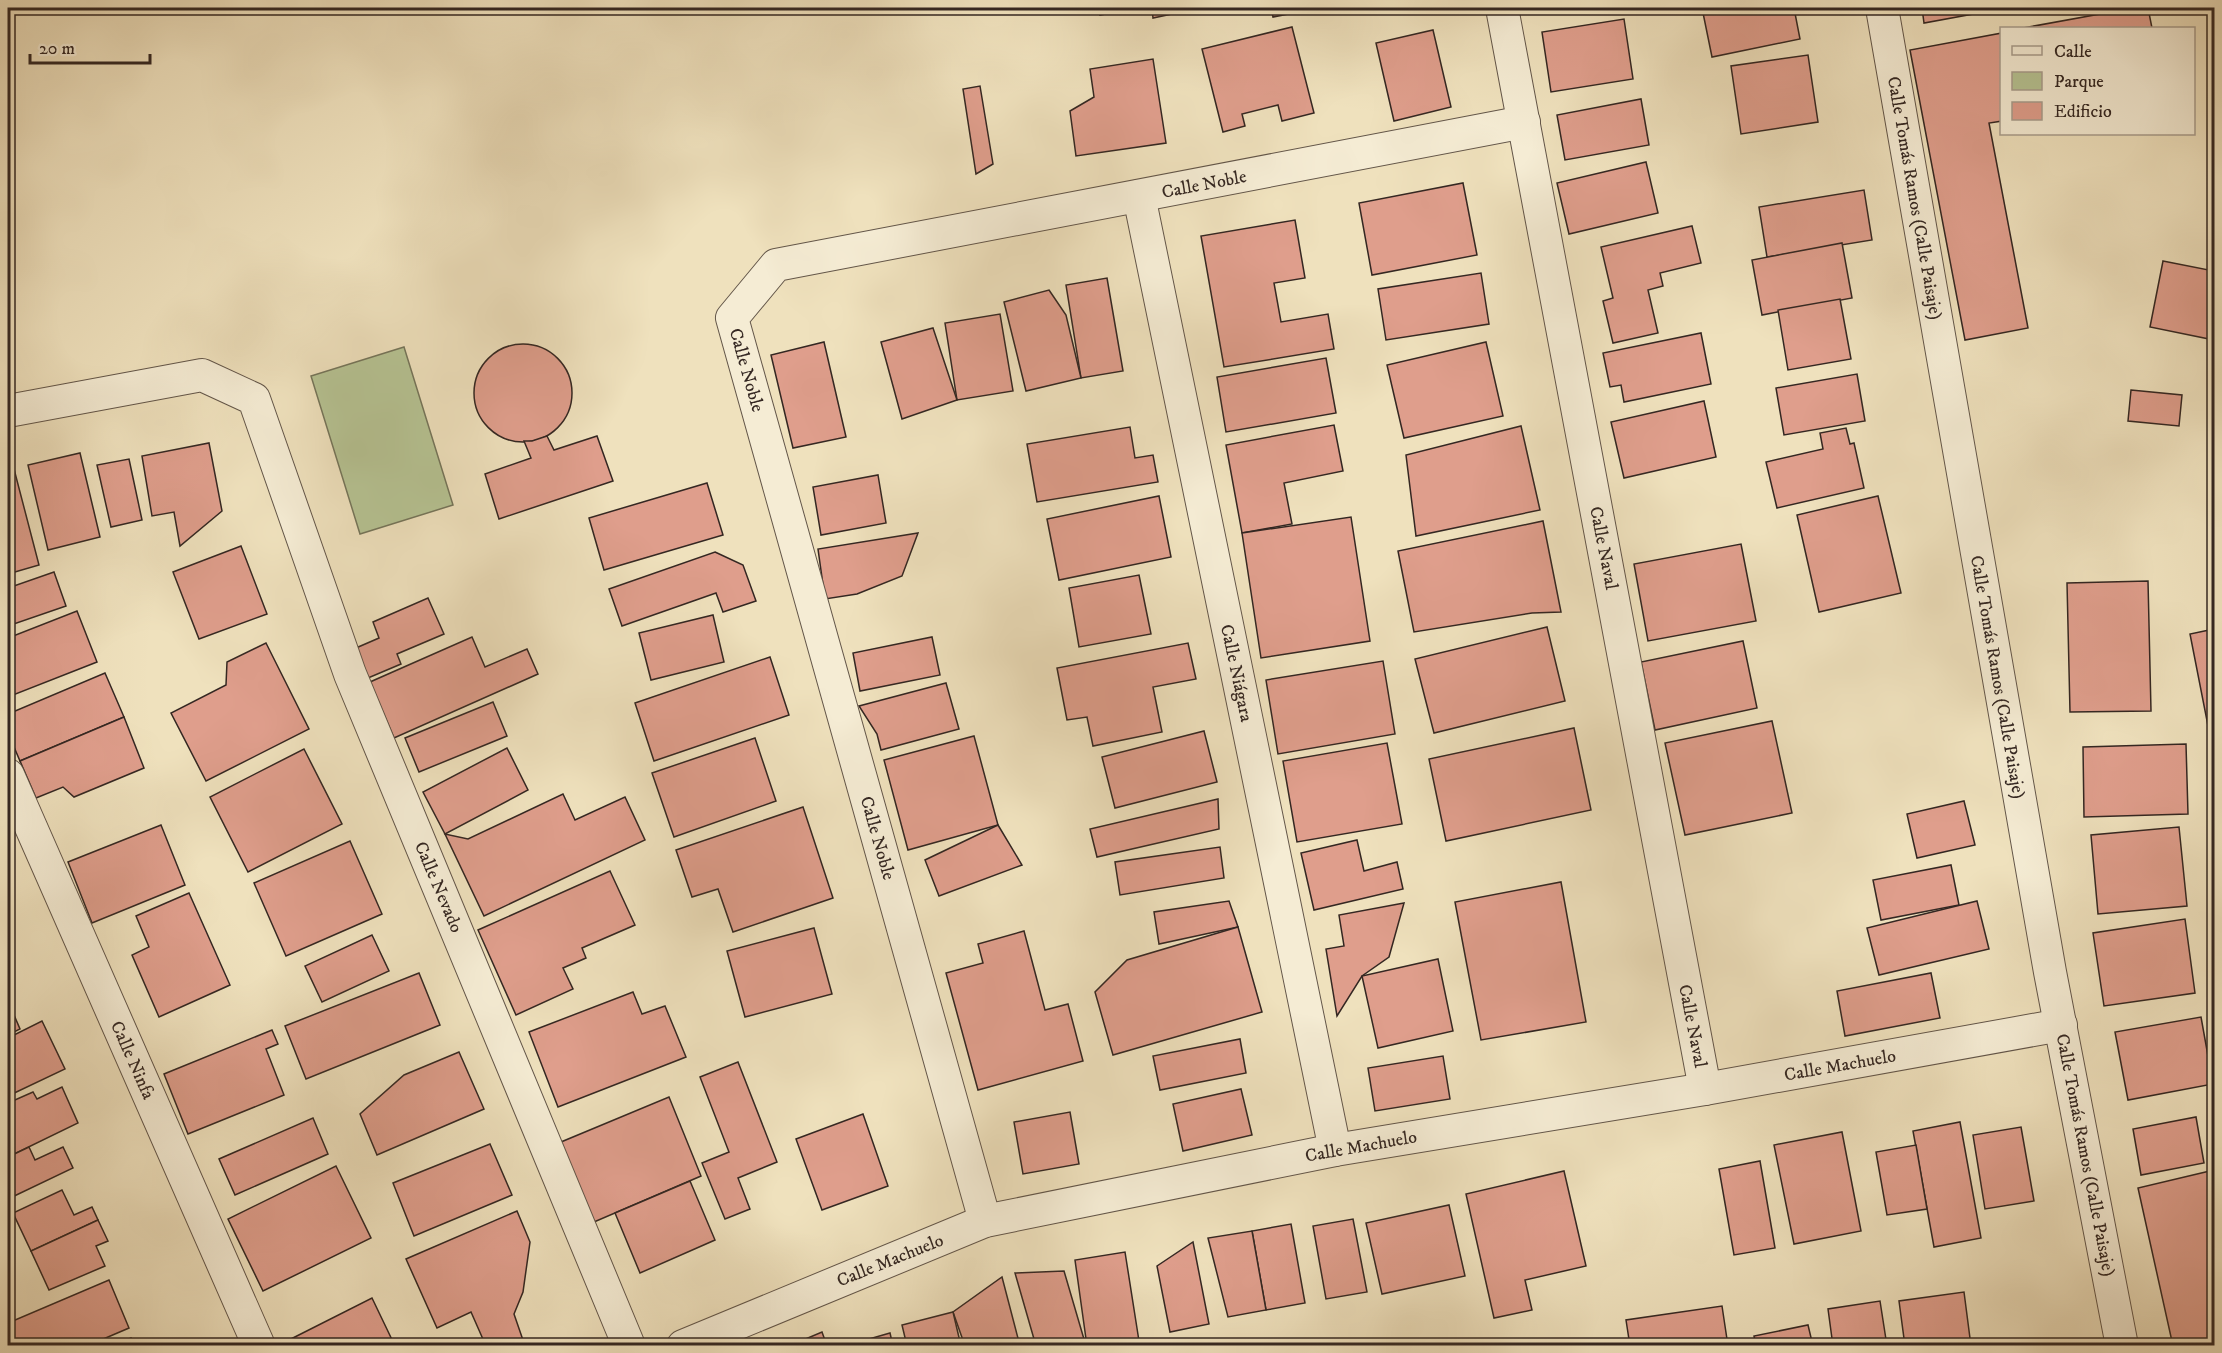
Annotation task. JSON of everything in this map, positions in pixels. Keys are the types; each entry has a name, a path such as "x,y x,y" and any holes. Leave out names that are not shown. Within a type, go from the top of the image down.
{"street":[{"name":"Calle Naval","path":"1502,8 1705,1089"},
{"name":"Calle Tomás Ramos (Calle Paisaje)","path":"1882,8 2061,1026 2122,1346"},
{"name":"Calle Noble","path":"985,1221 732,318 776,266 1524,122"},
{"name":"Calle Niágara","path":"1140,196 1335,1150"},
{"name":"Calle Nevado","path":"8,411 202,375 254,399 350,674 629,1346"},
{"name":"Calle Ninfa","path":"8,775 259,1346"},
{"name":"Calle Machuelo","path":"683,1346 985,1221 1335,1150 1705,1089 2061,1026"}],"green space":[{"path":"404,347 453,505 360,534 311,376"}],"building":[{"path":"1099,8 1136,8 1100,15"},
{"path":"1152,8 1176,8 1177,13 1153,18"},
{"path":"1271,8 1318,8 1273,17"},
{"path":"1702,8 1794,8 1800,39 1712,57"},
{"path":"1922,8 2006,8 1924,23"},
{"path":"2133,8 2148,8 2152,27 2028,27"},
{"path":"1624,19 1633,79 1551,92 1542,32"},
{"path":"1292,27 1314,113 1282,121 1278,105 1242,114 1245,126 1223,132 1202,49"},
{"path":"1433,30 1451,107 1394,121 1376,43"},
{"path":"2000,33 2000,121 1989,123 2028,328 1965,340 1910,50"},
{"path":"1808,55 1818,122 1741,134 1731,66"},
{"path":"1153,59 1166,143 1076,156 1070,111 1094,97 1090,69"},
{"path":"980,86 993,164 976,174 963,89"},
{"path":"1641,99 1649,145 1565,160 1557,115"},
{"path":"1646,162 1658,213 1569,234 1557,183"},
{"path":"1463,183 1477,255 1372,275 1359,203"},
{"path":"1864,190 1872,240 1767,257 1759,207"},
{"path":"1295,220 1305,278 1274,283 1281,322 1328,314 1334,349 1224,367 1201,236"},
{"path":"1692,226 1701,263 1660,273 1663,286 1648,290 1658,333 1613,343 1603,301 1613,298 1601,247"},
{"path":"1842,243 1852,298 1762,315 1752,260"},
{"path":"2163,261 2214,271 2214,340 2150,327"},
{"path":"1481,273 1489,324 1386,340 1378,289"},
{"path":"1107,278 1123,371 1081,378 1066,285"},
{"path":"1049,290 1066,315 1081,378 1026,391 1004,302"},
{"path":"1840,299 1851,359 1788,370 1778,310"},
{"path":"1000,314 1013,391 957,400 945,323"},
{"path":"933,328 957,400 902,419 881,342"},
{"path":"1701,333 1711,384 1624,402 1621,385 1610,387 1603,353"},
{"path":"824,342 846,437 793,448 771,355"},
{"path":"1486,342 1503,416 1404,438 1387,365"},
{"path":"523,344 542,348 557,359 568,374 572,393 568,412 557,427 542,438 523,442 504,438 489,427 478,412 474,393 478,374 489,359 504,348"},
{"path":"1326,358 1336,413 1226,432 1217,377"},
{"path":"1857,374 1865,421 1784,435 1776,388"},
{"path":"2131,390 2182,395 2179,426 2128,421"},
{"path":"1704,401 1716,457 1624,478 1611,422"},
{"path":"1334,425 1343,471 1284,483 1292,524 1242,533 1226,445"},
{"path":"1521,426 1540,510 1416,536 1406,455"},
{"path":"1130,427 1135,458 1153,455 1158,482 1037,502 1027,444"},
{"path":"1846,428 1850,444 1854,443 1864,488 1777,508 1766,462 1823,449 1820,433"},
{"path":"547,436 554,450 597,436 613,481 499,519 485,474 531,458 524,441"},
{"path":"209,443 222,511 180,546 174,512 152,516 142,456"},
{"path":"80,453 100,537 48,550 28,465"},
{"path":"129,459 142,520 111,527 97,465"},
{"path":"14,469 39,565 8,574 8,470"},
{"path":"878,475 886,523 821,535 813,487"},
{"path":"707,483 723,535 604,570 589,518"},
{"path":"1159,496 1171,557 1059,580 1047,519"},
{"path":"1878,496 1901,593 1819,612 1797,515"},
{"path":"1351,517 1370,641 1261,658 1242,533"},
{"path":"1543,521 1561,612 1532,613 1414,632 1398,551"},
{"path":"918,533 902,576 857,594 825,599 818,549"},
{"path":"1741,544 1756,621 1648,641 1634,564"},
{"path":"241,546 267,614 199,639 173,572"},
{"path":"715,552 743,565 756,601 723,612 716,593 622,626 609,589"},
{"path":"54,572 66,606 8,626 8,588"},
{"path":"1139,575 1151,634 1079,647 1069,588"},
{"path":"2148,581 2151,711 2070,712 2067,583"},
{"path":"428,598 444,634 397,654 401,664 368,678 356,648 379,638 373,622"},
{"path":"77,611 97,662 8,697 8,638"},
{"path":"713,615 724,662 651,680 639,633"},
{"path":"1547,627 1565,701 1434,733 1415,659"},
{"path":"2214,629 2214,725 2208,726 2190,634"},
{"path":"472,637 485,667 527,649 538,674 394,738 370,682"},
{"path":"932,637 940,675 860,691 853,653"},
{"path":"1743,641 1757,708 1655,730 1641,662"},
{"path":"266,643 309,729 206,781 171,713 226,685 227,662"},
{"path":"1188,643 1196,679 1153,687 1162,732 1093,746 1087,717 1067,720 1057,668"},
{"path":"770,657 789,715 654,761 635,703"},
{"path":"1383,661 1395,734 1278,754 1266,680"},
{"path":"105,673 124,717 20,761 8,733 8,714"},
{"path":"946,683 959,729 881,750 877,734 859,706"},
{"path":"493,702 507,736 419,772 405,738"},
{"path":"124,717 144,768 74,797 63,787 36,798 20,761"},
{"path":"1772,721 1792,813 1685,835 1665,743"},
{"path":"1574,728 1591,810 1446,841 1429,759"},
{"path":"1204,731 1217,782 1115,808 1102,757"},
{"path":"974,736 998,825 908,850 884,760"},
{"path":"755,738 776,801 674,837 652,773"},
{"path":"1387,743 1402,824 1297,842 1283,761"},
{"path":"2186,744 2188,814 2084,817 2083,747"},
{"path":"507,748 528,790 445,834 423,792"},
{"path":"304,749 342,824 248,872 210,797"},
{"path":"563,794 575,820 625,797 645,840 484,916 445,834 468,839"},
{"path":"1218,799 1219,829 1097,857 1090,829"},
{"path":"1964,801 1975,845 1917,858 1907,814"},
{"path":"803,807 833,898 733,932 718,889 692,897 676,850"},
{"path":"161,825 185,885 92,923 68,862"},
{"path":"998,825 1022,865 939,896 925,860"},
{"path":"2179,827 2187,906 2098,914 2091,835"},
{"path":"1357,840 1364,871 1397,862 1403,889 1314,910 1301,853"},
{"path":"350,841 382,914 286,956 254,883"},
{"path":"1220,847 1224,878 1120,895 1115,862"},
{"path":"1951,865 1959,905 1881,920 1873,880"},
{"path":"610,871 635,925 582,948 586,958 563,968 573,989 516,1015 478,930"},
{"path":"1561,882 1586,1022 1481,1040 1455,902"},
{"path":"189,893 230,985 159,1017 132,955 149,947 136,916"},
{"path":"1229,901 1238,927 1159,944 1154,912"},
{"path":"1977,901 1989,949 1879,975 1867,928"},
{"path":"1404,903 1389,957 1362,976 1337,1016 1326,949 1344,946 1339,915"},
{"path":"2185,919 2195,993 2104,1006 2093,933"},
{"path":"1238,927 1262,1012 1113,1055 1095,992 1127,960"},
{"path":"814,928 832,994 745,1017 727,951"},
{"path":"1024,931 1045,1010 1068,1004 1083,1061 978,1090 946,973 983,963 978,944"},
{"path":"372,935 389,971 322,1002 305,966"},
{"path":"1438,959 1453,1031 1378,1048 1362,976"},
{"path":"419,973 440,1025 306,1079 285,1026"},
{"path":"1931,973 1940,1018 1845,1036 1837,991"},
{"path":"633,992 642,1014 665,1006 686,1057 558,1107 529,1032"},
{"path":"8,1001 20,1029 8,1035"},
{"path":"2201,1017 2213,1084 2128,1100 2115,1032"},
{"path":"42,1021 65,1069 8,1096 8,1038"},
{"path":"272,1030 278,1044 266,1049 284,1095 188,1134 164,1074"},
{"path":"1240,1039 1246,1073 1160,1090 1153,1056"},
{"path":"459,1052 484,1109 377,1155 360,1114 404,1075"},
{"path":"1443,1056 1450,1099 1375,1111 1368,1068"},
{"path":"738,1062 777,1162 738,1178 750,1209 725,1219 702,1163 729,1152 700,1077"},
{"path":"62,1087 78,1123 8,1157 8,1103 33,1092 37,1099"},
{"path":"1241,1089 1252,1135 1183,1151 1173,1104"},
{"path":"669,1097 701,1176 594,1222 561,1142"},
{"path":"1070,1112 1079,1164 1023,1174 1014,1122"},
{"path":"863,1114 888,1186 822,1210 796,1139"},
{"path":"2196,1117 2204,1163 2141,1175 2133,1129"},
{"path":"313,1118 328,1154 235,1195 219,1159"},
{"path":"1960,1122 1981,1238 1934,1247 1913,1131"},
{"path":"2021,1127 2034,1201 1985,1209 1973,1135"},
{"path":"1842,1132 1861,1231 1794,1244 1774,1145"},
{"path":"490,1144 512,1195 414,1236 393,1183"},
{"path":"1916,1145 1927,1209 1887,1215 1876,1152"},
{"path":"29,1147 35,1160 63,1147 73,1168 8,1199 8,1157"},
{"path":"1760,1161 1775,1248 1734,1255 1719,1169"},
{"path":"336,1166 371,1238 263,1291 228,1219"},
{"path":"2214,1170 2214,1346 2173,1346 2138,1188"},
{"path":"1564,1171 1586,1266 1525,1280 1532,1310 1494,1318 1466,1194"},
{"path":"690,1181 715,1240 640,1273 615,1213"},
{"path":"62,1190 74,1215 92,1207 98,1220 31,1251 13,1213"},
{"path":"1449,1205 1465,1276 1382,1294 1366,1223"},
{"path":"517,1211 530,1242 523,1292 514,1314 525,1346 486,1346 471,1312 437,1328 406,1259"},
{"path":"1353,1219 1367,1292 1326,1299 1313,1226"},
{"path":"98,1220 108,1241 96,1246 105,1266 49,1290 31,1251"},
{"path":"1291,1224 1305,1303 1266,1310 1252,1231"},
{"path":"1252,1231 1266,1310 1228,1317 1208,1238"},
{"path":"1193,1242 1209,1324 1170,1332 1157,1266"},
{"path":"1125,1252 1139,1341 1087,1346 1075,1260"},
{"path":"1064,1271 1086,1346 1036,1346 1015,1273"},
{"path":"1002,1277 1020,1346 965,1346 953,1312"},
{"path":"109,1280 129,1328 87,1346 13,1346 8,1334 8,1323"},
{"path":"1964,1292 1971,1346 1905,1346 1899,1301"},
{"path":"372,1298 395,1346 277,1346"},
{"path":"1880,1301 1887,1346 1833,1346 1828,1309"},
{"path":"1722,1306 1728,1346 1630,1346 1626,1320"},
{"path":"953,1312 961,1346 907,1346 902,1325"},
{"path":"1808,1325 1813,1346 1756,1346 1754,1336"},
{"path":"822,1332 827,1346 789,1346"},
{"path":"890,1333 893,1346 848,1346 848,1345"},
{"path":"131,1338 134,1346 113,1346"}]}
